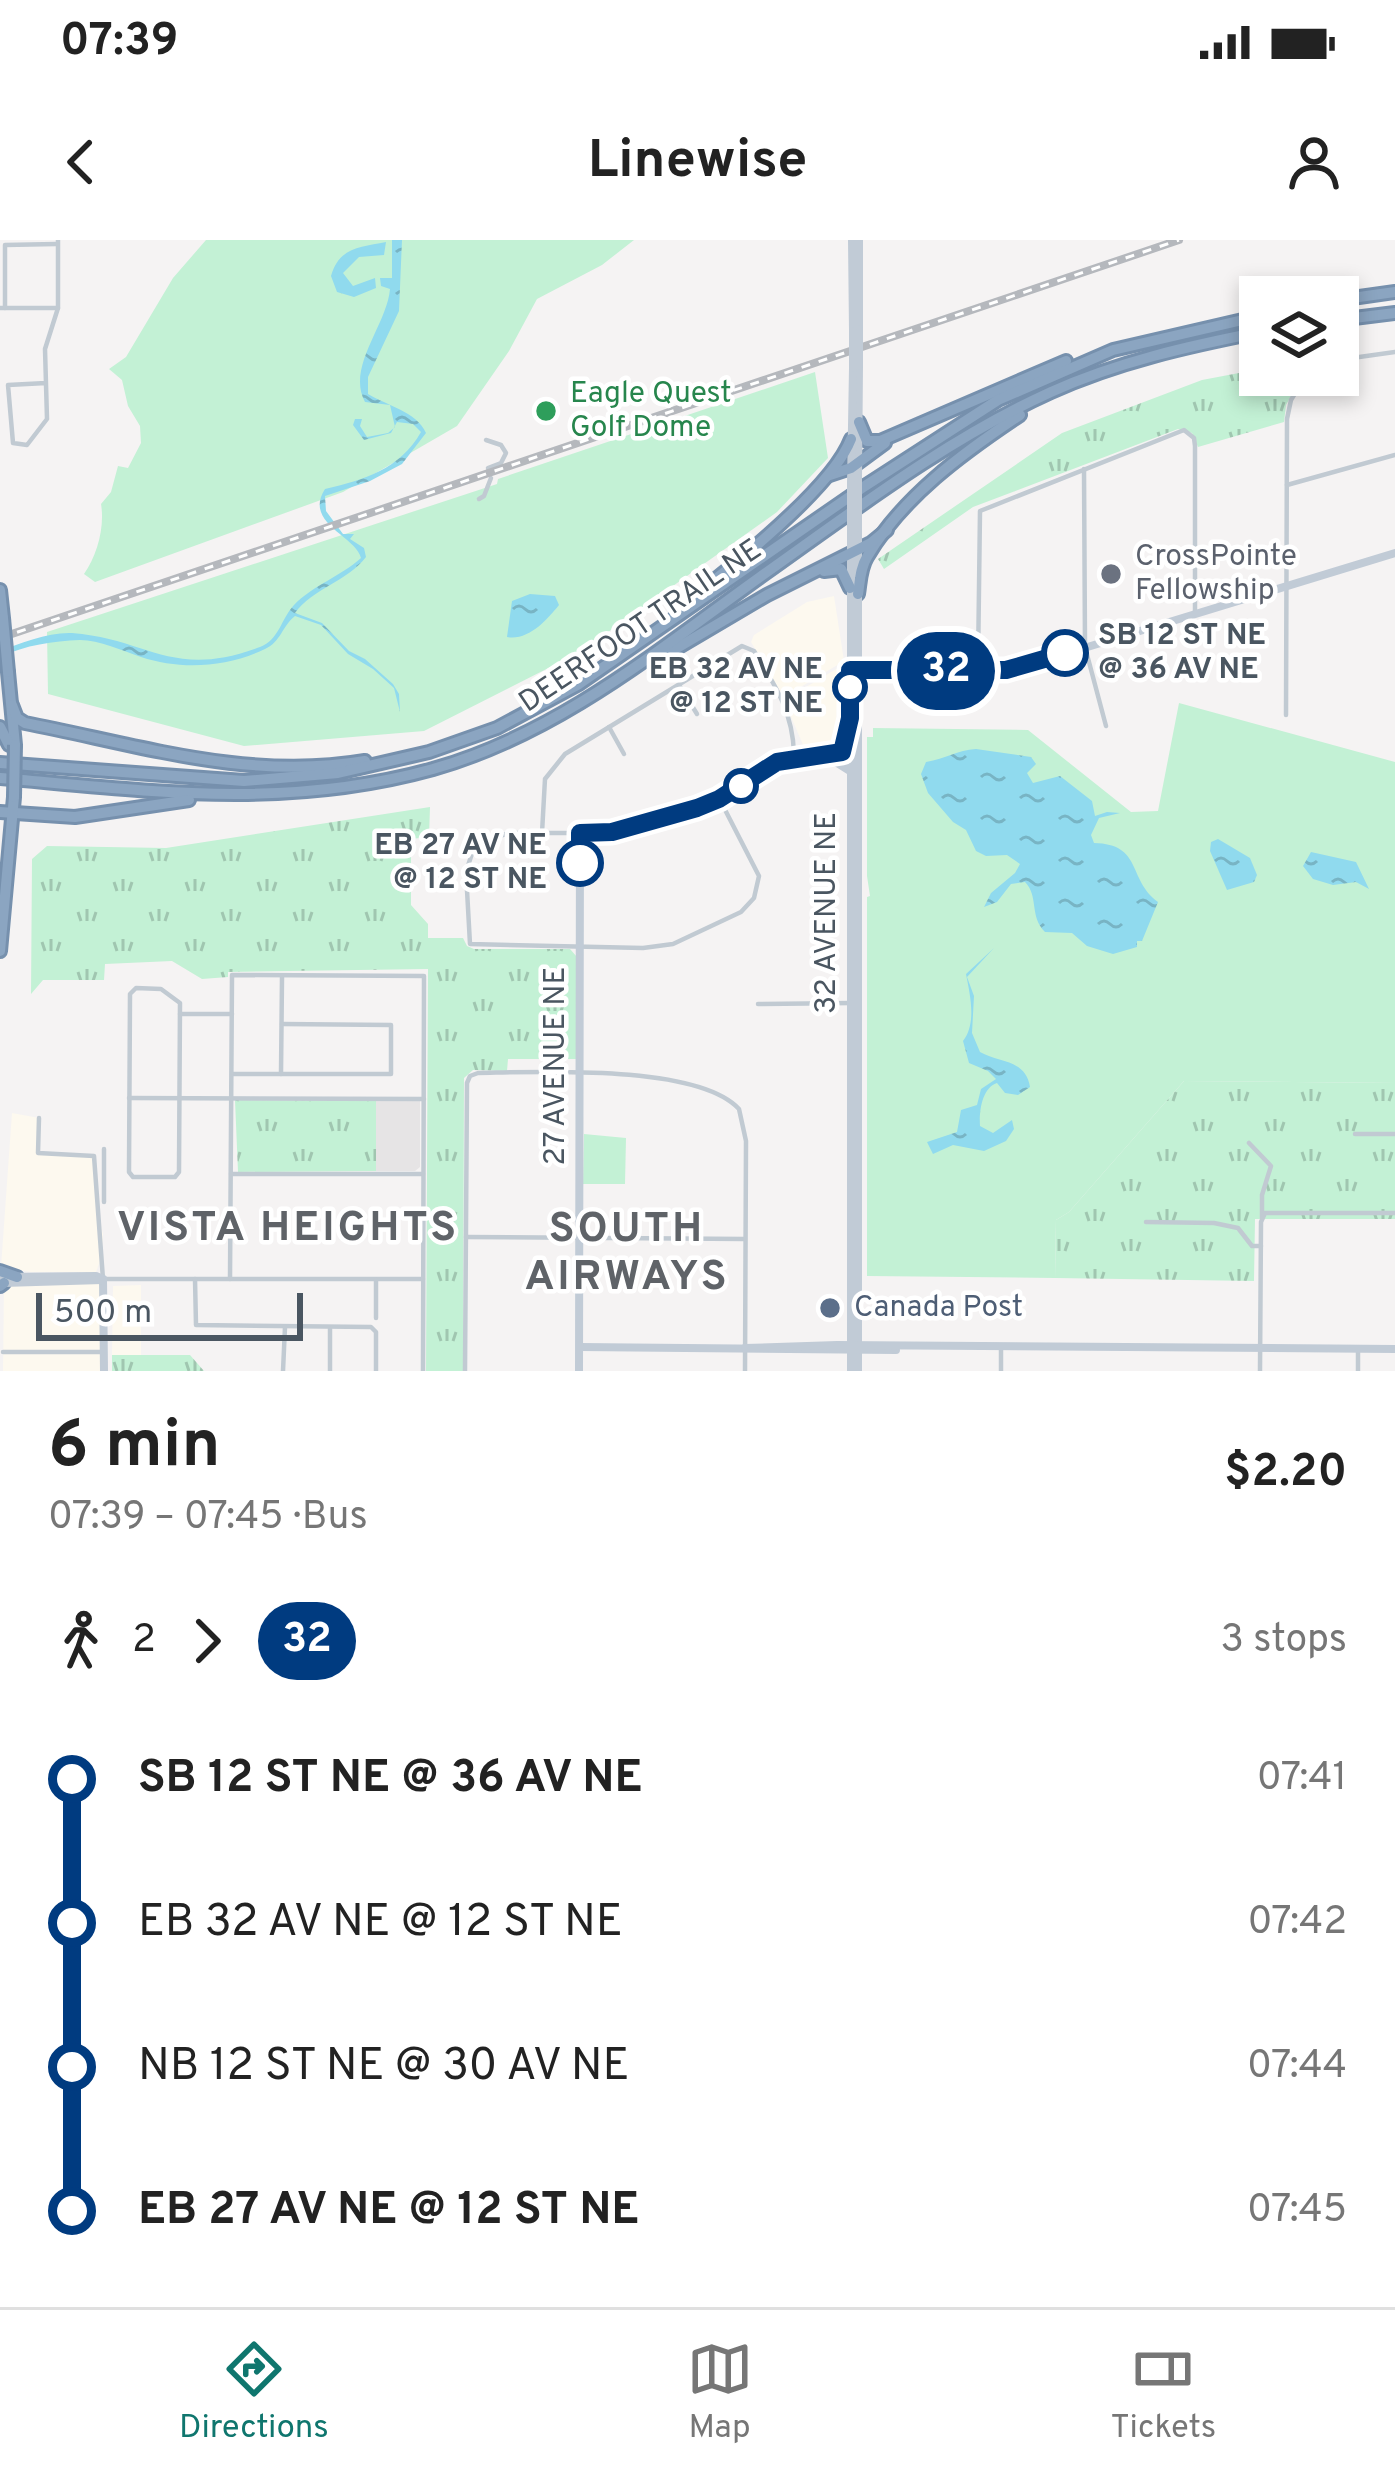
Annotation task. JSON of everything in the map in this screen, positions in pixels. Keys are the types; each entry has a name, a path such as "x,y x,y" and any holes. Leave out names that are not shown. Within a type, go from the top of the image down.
{"highway":[{"path":"1359,299 1395,295"},
{"path":"1359,317 1395,315"},
{"name":"DEERFOOT TRAIL NE","path":"0,763 185,778 280,779 386,764 497,728 579,684 998,400 1113,350 1239,321"},
{"name":"DEERFOOT TRAIL NE","path":"0,778 191,795 264,796 355,787 457,761 563,713 955,445 1049,393 1116,367 1239,337"},
{"path":"859,422 865,438 874,442 1084,355 1113,350"},
{"path":"854,591 866,558 887,530 962,454 1023,413 1116,367"},
{"path":"818,484 839,469 855,472 940,413"},
{"path":"664,625 776,529 844,454 850,439"},
{"path":"563,713 887,530"},
{"path":"782,587 836,568 844,572 854,591"},
{"path":"0,590 11,705 4,727 12,745 14,771 14,797 4,811 10,856 0,951"},
{"path":"11,705 22,722 185,758 270,768 356,763 462,740"},
{"path":"4,727 71,731"},
{"path":"4,811 97,814 185,800 234,802 355,791 441,770 457,761"},
{"path":"10,856 25,826 49,816"}],"street":[{"name":"32 AVENUE NE","path":"854,1003 850,718 859,422 855,240"},
{"path":"46,382 8,385 9,421 13,443 18,446 28,445 47,419 46,382 45,350 58,308 58,242 5,245 2,308 58,308"},
{"path":"1359,357 1395,352"},
{"name":"32 AVENUE NE","path":"855,472 850,439 856,367"},
{"path":"1286,715 1288,411 1296,396"},
{"path":"977,670 980,511 1184,430 1194,438 1195,446 1195,614"},
{"path":"479,499 506,453 501,445 486,440"},
{"path":"1287,485 1395,455"},
{"path":"1084,469 1085,647 1106,726"},
{"path":"855,670 1022,667 1395,553"},
{"name":"32 AVENUE NE","path":"854,591 859,656 854,758 855,1369"},
{"path":"542,833 542,792 551,770 565,754 748,646 788,708 794,757"},
{"path":"859,656 876,671"},
{"path":"859,699 866,680 876,671"},
{"path":"679,685 697,714"},
{"path":"833,757 846,746 850,718"},
{"path":"609,727 624,754"},
{"path":"719,799 758,869 758,885 748,906 673,944 470,944 466,872 471,848 478,840 509,833 626,829 719,799 777,762 794,757 854,758"},
{"path":"833,757 850,772"},
{"name":"27 AVENUE NE","path":"580,833 580,1371"},
{"path":"230,1279 232,975 424,976 423,1371"},
{"path":"281,1074 282,975"},
{"path":"136,988 166,991 179,1000 180,1014 179,1174 154,1177 129,1172 129,1098 130,992 136,988"},
{"path":"758,1004 854,1003"},
{"path":"180,1014 232,1014"},
{"path":"232,1073 391,1074 391,1025 282,1024"},
{"path":"465,1371 466,1083 470,1076 580,1073 651,1078 730,1100 739,1109 746,1129 745,1371"},
{"path":"129,1098 424,1099"},
{"path":"39,1118 38,1153 94,1156 104,1371"},
{"path":"1355,1134 1395,1134"},
{"path":"1249,1143 1271,1166 1262,1195 1260,1371"},
{"path":"104,1149 104,1202"},
{"path":"231,1174 424,1174"},
{"path":"1261,1220 1273,1211 1395,1213"},
{"path":"1146,1222 1226,1225 1238,1228 1252,1246 1261,1246"},
{"path":"466,1238 745,1239"},
{"path":"3,1279 423,1279"},
{"path":"195,1279 196,1325 374,1328 376,1371"},
{"path":"376,1280 376,1318"},
{"path":"833,1348 855,1323 864,1338 879,1348"},
{"path":"283,1371 285,1327"},
{"path":"330,1327 330,1371"},
{"path":"580,1347 1395,1349"},
{"path":"833,1348 855,1369 879,1348"},
{"path":"1001,1348 1001,1371"},
{"path":"1358,1349 1358,1371"},
{"path":"3,1352 104,1352"}],"shaded area":[{"path":"834,596 844,661 784,697 751,642 754,635 807,602"},
{"path":"838,668 836,740 825,750 806,752 784,700"},
{"path":"376,1101 420,1101 420,1167 415,1171 376,1171"},
{"path":"12,1113 39,1118 38,1153 89,1155 96,1162 96,1211 103,1234 96,1272 1,1267"},
{"path":"103,1279 104,1371 3,1371 4,1283"},
{"path":"141,1285 141,1355 112,1355 113,1286"}],"green space":[{"path":"206,240 634,240 602,265 537,299 509,351 457,426 343,492 95,582 84,574 99,541 101,504 111,492 118,466 128,468 141,443 140,426 128,406 122,380 109,369 126,357 173,278"},
{"path":"815,372 828,458 777,512 580,652 424,731 244,746 48,694 47,632 497,484 498,479"},
{"path":"1239,373 1239,396 1291,396 1284,422 1198,447 1192,433 1178,429 973,507 884,569 878,559 1062,433 1202,380"},
{"path":"1179,703 1395,762 1395,1083 1184,1081 1069,1212 1056,1220 1055,1278 867,1276 867,737 873,737 873,728 1028,730 1131,812 1158,811"},
{"path":"430,807 429,837 411,839 411,905 428,924 428,938 463,938 474,949 570,949 577,957 577,1059 508,1059 507,1071 473,1070 464,1078 463,1371 426,1371 428,969 228,972 228,977 202,979 172,961 105,964 104,980 43,980 31,994 32,859 47,846 166,848"},
{"path":"1184,1081 1395,1083 1395,1219 1255,1219 1254,1281 1055,1278 1056,1220 1069,1212"},
{"path":"235,1100 376,1101 376,1171 238,1172"},
{"path":"584,1134 626,1138 625,1184 583,1184"},
{"path":"112,1355 190,1355 204,1371 112,1371"}],"water":[{"path":"392,240 402,240 399,311 368,377 368,394 390,405 365,402 360,389 364,360 390,289 381,286 380,278 392,278"},
{"path":"386,242 384,255 359,257 343,273 353,286 375,278 376,288 354,297 337,292 331,276 339,259 352,250"},
{"path":"390,405 408,414 426,433 402,464 325,496 326,511 343,534 354,534 350,539 364,548 366,557 295,613 322,623 349,651 393,684 399,694 400,712 394,688 348,654 321,625 295,616 270,646 219,663 171,664 80,640 40,644 0,657 0,651 26,642 72,633 182,659 230,656 266,644 301,598 361,558 325,520 320,501 325,489 367,477 403,455 421,432 413,424 397,422 395,426"},
{"path":"355,419 362,419 360,426 367,437 394,428 364,440 353,425"},
{"path":"530,594 555,596 559,605 530,633 507,637 512,601"},
{"path":"976,749 1031,757 1036,764 1027,773 1033,783 1060,776 1092,801 1095,816 1120,813 1099,818 1091,835 1094,843 1110,845 1128,856 1158,902 1137,947 1113,954 1087,946 1072,933 1045,932 1025,882 1011,884 997,902 984,907 991,893 1020,864 1007,855 986,856 976,851 966,830 928,793 921,774 926,762"},
{"path":"1218,839 1250,858 1257,875 1254,882 1227,890 1210,851 1211,842"},
{"path":"1311,852 1356,862 1369,889 1356,882 1333,885 1313,879 1303,866"},
{"path":"994,948 967,977 974,996 972,1033 980,1052 1023,1071 1030,1087 1018,1095 1005,1093 997,1083 985,1095 980,1126 993,1133 1012,1120 1014,1129 1006,1141 984,1151 953,1145 933,1154 927,1142 957,1132 961,1110 977,1105 981,1089 996,1079 969,1063 963,1041 971,1017 966,974"}],"railway":[{"path":"0,638 1179,240"}],"bus line":[{"name":"32","path":"580,863 580,833 612,832 697,808 777,762 842,752 850,718 850,670 1006,670 1065,653"}],"place":[{"name":"Eagle Quest Golf Dome","path":"546,411"},
{"name":"CrossPointe Fellowship","path":"1111,574"},
{"name":"SB 12 ST NE @ 36 AV NE","path":"1065,653"},
{"name":"EB 32 AV NE @ 12 ST NE","path":"850,687"},
{"name":"EB 27 AV NE @ 12 ST NE","path":"580,863"},
{"name":"Canada Post","path":"830,1308"}],"district":[{"name":"VISTA HEIGHTS","path":"288,1229"},
{"name":"SOUTH AIRWAYS","path":"627,1254"}]}
